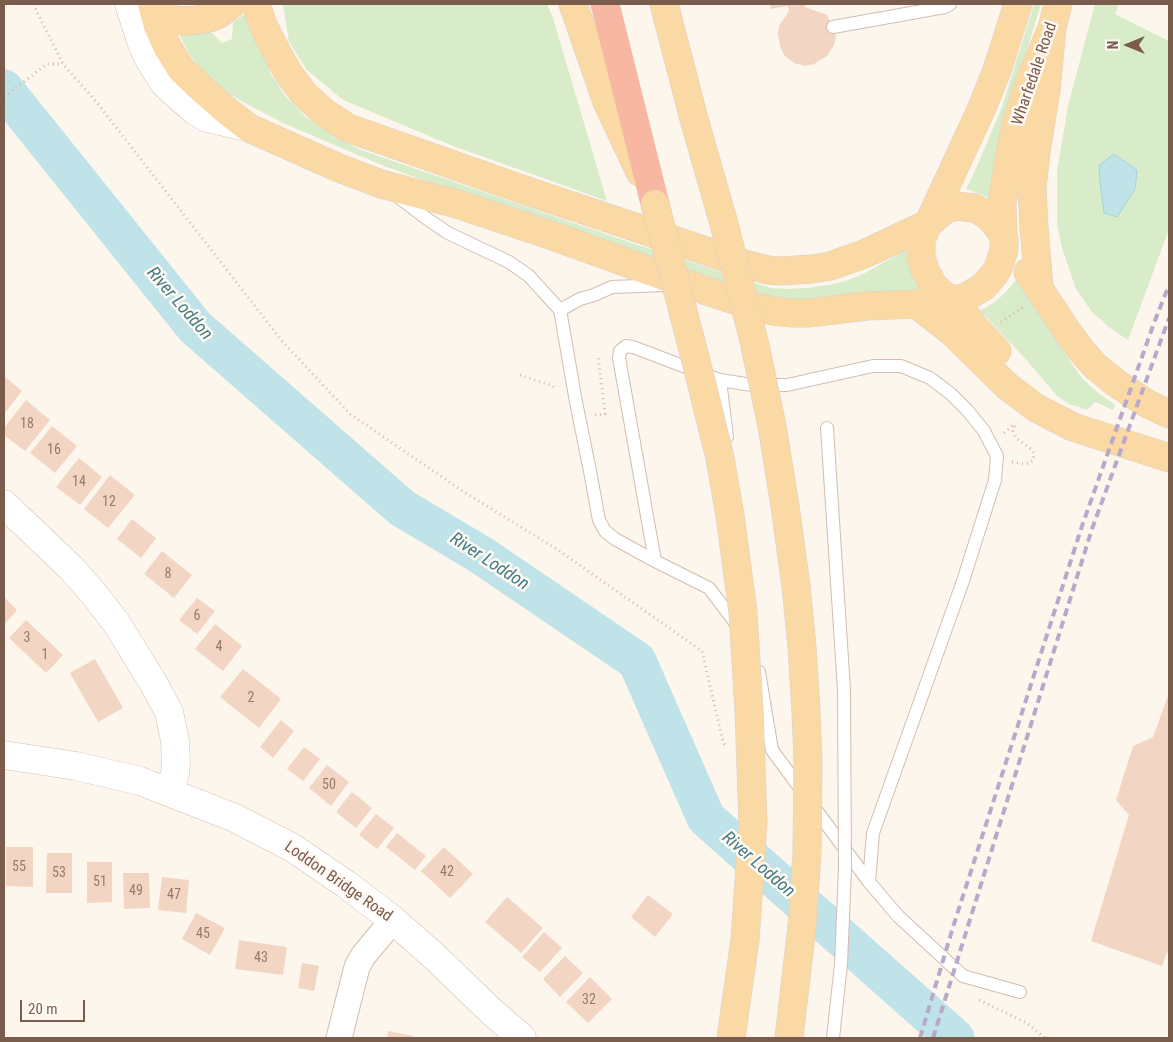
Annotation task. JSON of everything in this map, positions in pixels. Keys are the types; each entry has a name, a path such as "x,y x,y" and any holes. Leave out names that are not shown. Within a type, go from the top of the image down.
{"highway":[{"path":"605,4 655,204"}],"main road":[{"path":"147,6 169,19 184,21 209,18 219,14 232,4"},
{"path":"256,4 276,51 289,74 304,94 325,113 348,128 539,195 746,264 768,270 781,271 830,266 864,254 929,222 944,210 956,206 974,208 993,221 1004,237 1031,297 1070,334 1095,366 1146,403 1169,414"},
{"path":"573,4 607,102 655,204 720,458 730,516 743,612 753,823 745,940 731,1038"},
{"path":"664,4 754,341 772,426 796,586 802,647 808,761 802,926 789,1038"},
{"path":"1018,4 982,110 922,240 922,257 925,270 933,285 940,293 952,300 997,352 1025,388 1036,408"},
{"path":"147,6 181,69 227,111 249,128 339,168 381,184 457,204 755,307 792,313 823,312 867,306 952,300 978,291 993,276 1004,250 1004,237"},
{"path":"1031,297 1034,228 1032,188 1055,16"},
{"name":"Wharfedale Road","path":"1004,237 1002,203 1017,120 1028,83 1055,16"},
{"path":"916,304 951,331 1007,386 1036,408 1073,426 1169,458"}],"street":[{"path":"4,504 71,568 94,594 117,624 154,684 169,712 175,741 176,769 169,792"},
{"name":"Loddon Bridge Road","path":"4,755 76,766 140,781 235,818 293,848 347,885 393,920 435,956 492,1012 522,1038"},
{"path":"338,1038 357,967 363,956 393,920"}],"lane":[{"path":"834,26 945,7 950,4"},
{"path":"381,184 448,233 509,262 529,276 560,310 599,520 605,531 615,539 655,561 709,588 754,647"},
{"path":"560,310 580,299 612,287 686,284"},
{"path":"655,561 619,358 620,351 626,346 720,380 752,385 787,386 873,366 901,366 930,378 951,394 984,431 996,456 995,480 964,580 873,833 869,882"},
{"path":"720,380 754,647 772,750 869,882 898,916 963,976 1020,992"},
{"path":"827,428 844,690 845,868 841,964 833,1038"}],"path":[{"path":"34,4 63,64 98,104 282,341 350,414 461,490 558,550 702,650"},
{"path":"4,98 47,64 63,64"},
{"path":"999,323 1031,297"},
{"path":"996,460 1023,464 1030,463 1033,460 1033,450 1016,438 1013,427 1015,425"},
{"path":"976,998 1027,1023 1045,1038"}],"green space":[{"path":"283,4 547,4 553,18 607,201 453,146 343,100 307,70 289,42"},
{"path":"1034,4 1041,4 1006,118 993,199 966,189 1002,107"},
{"path":"1095,4 1119,4 1115,14 1169,41 1169,229 1128,340 1110,328 1092,312 1076,289 1062,248 1057,224 1057,172 1068,106"},
{"path":"248,12 271,74 286,97 306,117 331,134 361,150 629,242 771,288 807,288 846,281 865,273 906,250 909,266 923,292 792,305 593,241 384,166 283,123 225,91 204,73 190,55 179,34 196,34 210,31 222,43 232,39 233,22"},
{"path":"1016,280 1083,379 1115,405 1113,410 1095,402 1087,410 1069,404 1057,396 1024,357 980,311 995,302"}],"water":[{"path":"1114,154 1137,170 1135,189 1117,217 1104,213 1099,165"}],"building":[{"path":"770,4 805,4 805,7 827,15 836,36 834,45 827,56 814,64 805,66 794,63 784,55 778,34 779,26 789,10 788,6 771,9"},
{"path":"4,376 22,391 4,414"},
{"path":"26,400 50,420 25,451 4,435 4,428"},
{"path":"52,426 77,446 55,473 30,453"},
{"path":"79,458 102,477 80,505 56,487"},
{"path":"110,475 135,495 108,528 84,509"},
{"path":"132,519 156,538 141,558 117,539"},
{"path":"162,551 192,575 174,598 144,574"},
{"path":"4,597 17,610 4,625"},
{"path":"197,598 215,611 197,634 179,620"},
{"path":"26,620 63,655 46,673 9,638"},
{"path":"215,624 242,646 223,671 195,649"},
{"path":"95,659 123,708 98,722 70,673"},
{"path":"243,669 281,699 259,728 220,697"},
{"path":"1169,693 1169,954 1167,953 1162,966 1091,941 1129,815 1116,800 1133,746 1153,737"},
{"path":"281,720 294,731 273,758 260,747"},
{"path":"304,747 320,759 303,781 287,769"},
{"path":"327,765 349,782 331,806 309,788"},
{"path":"352,792 372,808 356,828 336,812"},
{"path":"376,814 394,828 377,849 359,835"},
{"path":"397,833 426,856 415,870 386,847"},
{"path":"6,847 33,847 33,887 6,886"},
{"path":"444,847 473,874 450,898 421,871"},
{"path":"47,853 72,853 72,893 46,893"},
{"path":"87,862 112,862 112,902 87,903"},
{"path":"123,873 149,873 150,908 124,909"},
{"path":"162,877 189,880 186,913 158,910"},
{"path":"648,895 673,914 655,937 631,917"},
{"path":"507,897 543,928 521,953 485,922"},
{"path":"196,913 225,928 210,955 182,939"},
{"path":"544,932 562,948 540,972 522,957"},
{"path":"239,940 287,947 283,975 235,969"},
{"path":"565,956 583,973 560,997 543,979"},
{"path":"302,963 319,966 314,991 298,988"},
{"path":"590,977 612,999 588,1023 566,1002"},
{"path":"388,1031 413,1036 412,1038 387,1038"}],"waterway":[{"name":"River Loddon","path":"4,89 195,327 402,508 481,555 637,661 706,818 955,1038"},
{"path":"4,119 17,105"}],"railway":[{"path":"920,1038 953,927 1082,526 1169,285"},
{"path":"933,1038 1092,529 1169,318"}]}
